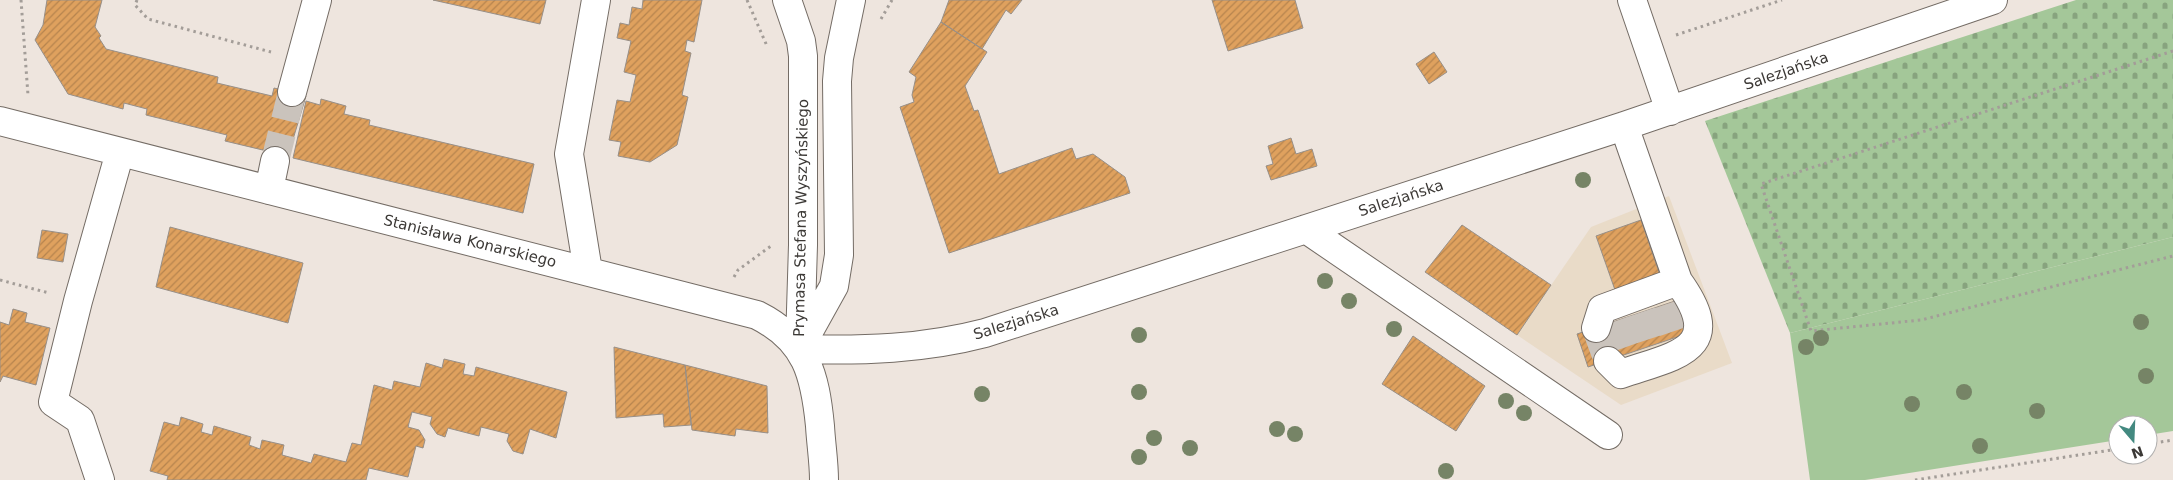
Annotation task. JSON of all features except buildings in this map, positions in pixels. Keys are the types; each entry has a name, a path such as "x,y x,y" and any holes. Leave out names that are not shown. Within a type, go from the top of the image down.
{"street":[{"path":"292,92 317,0"},
{"path":"588,271 570,154 596,0"},
{"name":"Prymasa Stefana Wyszyńskiego","path":"787,0 801,41 803,56 803,245 799,349"},
{"name":"Prymasa Stefana Wyszyńskiego","path":"799,349 834,286 839,255 837,82 839,58 851,0"},
{"path":"1632,0 1670,111"},
{"name":"Salezjańska","path":"799,349 860,351 961,339 1670,111 1993,0"},
{"name":"Stanisława Konarskiego","path":"0,121 757,315 773,323 799,349 808,363 813,376 823,480"},
{"path":"1624,126 1642,303 1687,293 1697,318 1698,332 1695,342 1651,353"},
{"path":"100,480 80,420 53,402 78,301 120,152"},
{"path":"269,190 274,161"},
{"path":"1306,229 1608,435"}],"path":[{"path":"21,0 28,98"},
{"path":"137,0 135,5 148,19 301,60"},
{"path":"748,0 768,49"},
{"path":"1668,38 1782,0"},
{"path":"2173,51 1761,184 1810,331 1921,320 2173,256"},
{"path":"720,304 738,270 773,242"},
{"path":"0,280 78,301"},
{"path":"2158,442 2173,440"},
{"path":"1915,480 2108,451"}],"shaded area":[{"path":"1669,196 1732,363 1621,405 1517,335 1591,227"}],"green space":[{"path":"2076,0 2173,0 2173,237 1790,333 1705,121"},
{"path":"2173,237 2173,431 2158,433 2158,415 2108,415 2108,442 1865,480 1810,480 1790,333"}],"tunnel":[{"path":"275,161 292,92"},
{"path":"1664,305 1675,337"},
{"path":"1642,312 1653,345"},
{"path":"1616,321 1628,354"},
{"path":"1596,328 1608,361"}]}
